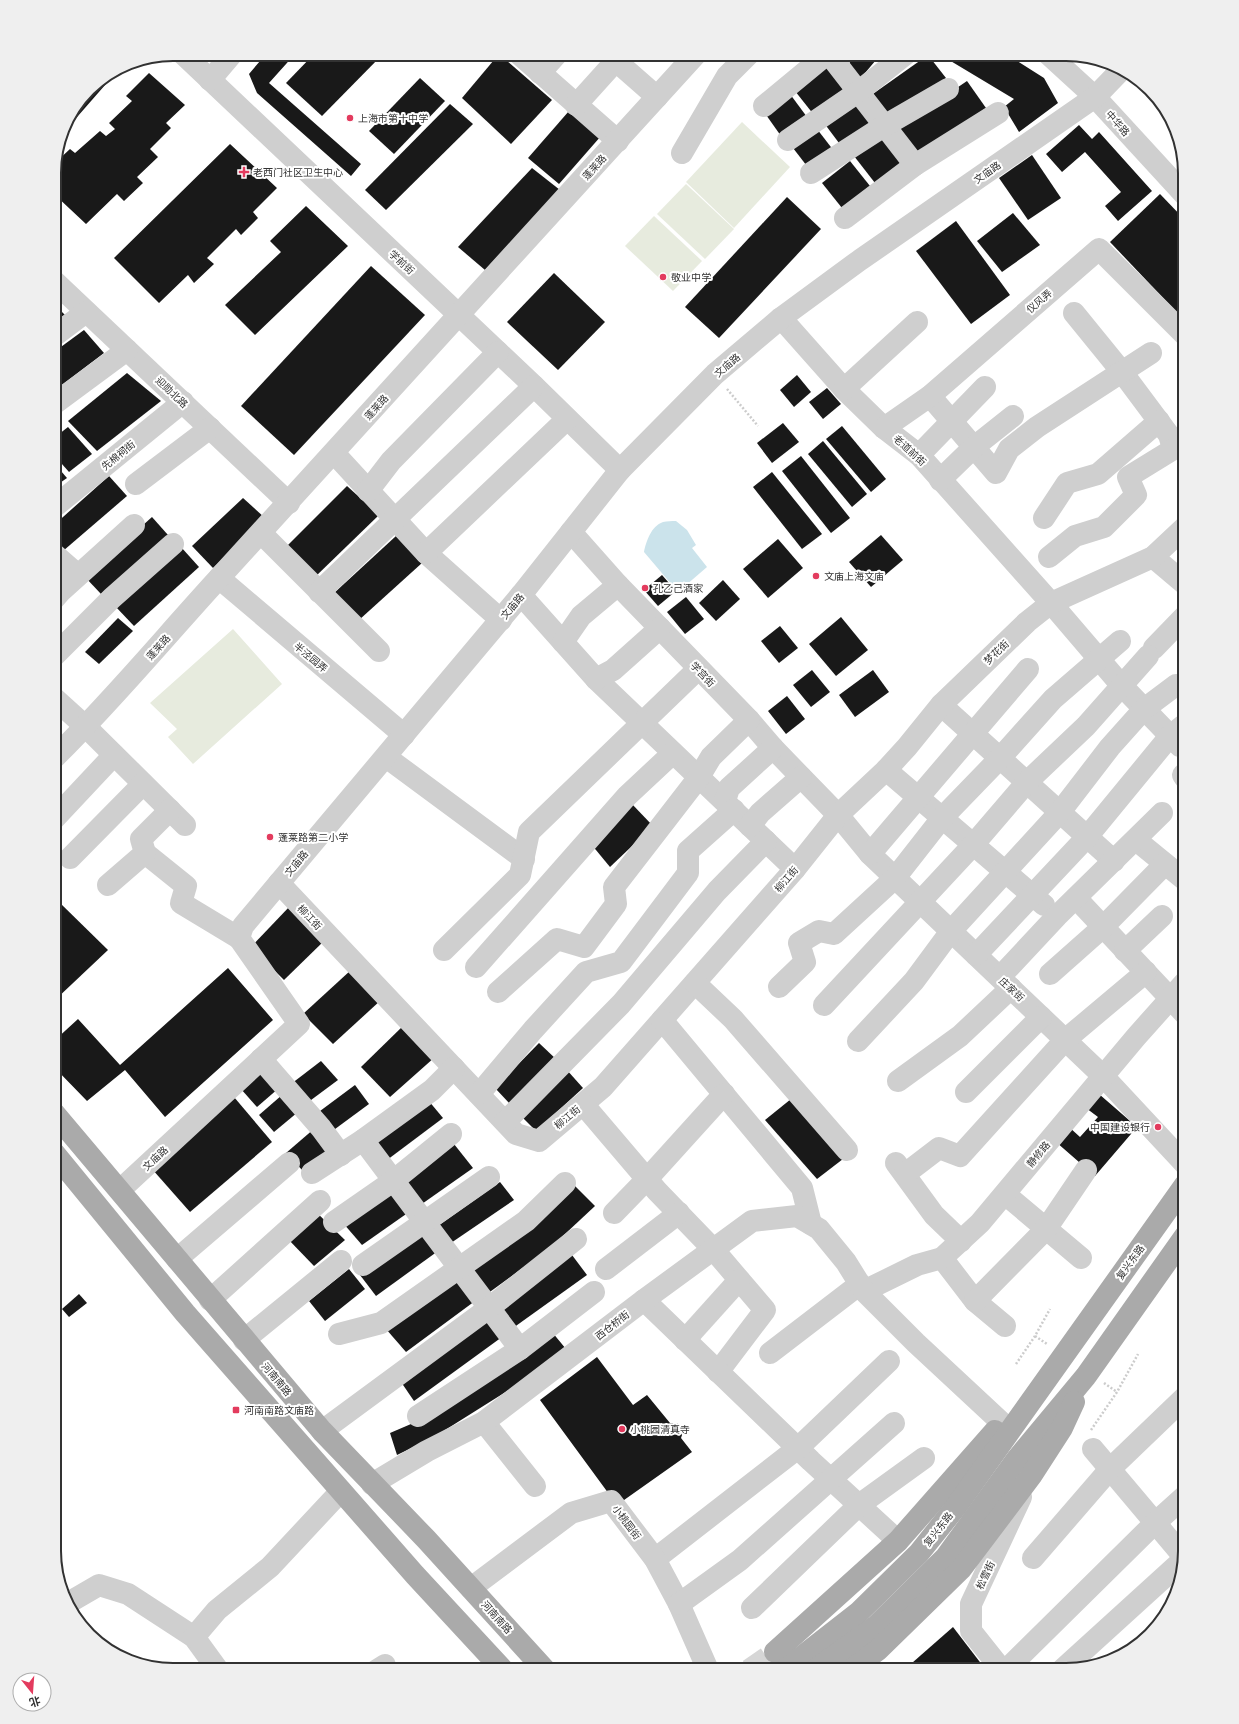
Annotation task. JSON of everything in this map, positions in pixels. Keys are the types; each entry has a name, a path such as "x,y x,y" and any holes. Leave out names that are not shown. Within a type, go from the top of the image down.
{"main road":[{"name":"河南南路","path":"61,1121 120,1190 210,1300 322,1431 471,1588 539,1663"},
{"path":"61,1162 185,1313 415,1575 497,1663"},
{"name":"复兴东路","path":"780,1661 858,1613 919,1553 955,1508 1178,1195"},
{"path":"825,1663 876,1626 946,1557 1017,1459 1086,1376 1178,1246"},
{"name":"复兴东路","path":"780,1661 898,1541 946,1484 1060,1359"},
{"path":"860,1663 878,1650 960,1569 1031,1476 1062,1428 1086,1376"}],"street":[{"name":"学前街","path":"190,61 534,386 620,470"},
{"path":"210,80 226,61"},
{"path":"527,61 618,141"},
{"path":"540,73 551,61"},
{"path":"576,105 611,61"},
{"path":"620,61 657,97"},
{"name":"蓬莱路","path":"61,751 86,727 219,578 289,503 690,61"},
{"path":"682,153 727,76 742,61"},
{"path":"764,106 819,61"},
{"path":"834,61 914,165"},
{"path":"788,140 858,92 897,61"},
{"name":"中华路","path":"1056,61 1095,97 1178,187"},
{"name":"文庙路","path":"120,1190 299,1024 239,938 243,926 501,620 620,470 715,374 781,318 860,260 1095,97 1117,74"},
{"path":"811,173 884,126 948,89"},
{"path":"845,218 914,165 998,113"},
{"name":"仪风弄","path":"884,428 930,396 1099,249 1178,328"},
{"name":"迎勋北路","path":"61,288 289,503"},
{"path":"61,331 86,312"},
{"path":"1074,313 1122,372 1169,435 1178,444"},
{"name":"老道前街","path":"781,318 844,389 884,428 919,455 1051,603 1122,686 1144,709 1178,735"},
{"path":"844,389 918,322"},
{"path":"61,399 127,350"},
{"path":"368,491 391,461 498,352"},
{"path":"930,396 996,473 1009,449 1037,427 1151,353"},
{"path":"319,592 534,386"},
{"path":"919,455 985,387"},
{"name":"先棉祠街","path":"61,501 183,402"},
{"path":"940,480 974,448 1013,416"},
{"path":"426,553 567,419"},
{"path":"1044,518 1067,483 1098,474 1159,421"},
{"path":"136,484 210,428"},
{"path":"1049,557 1075,536 1104,527 1136,495 1128,477 1178,446"},
{"path":"334,453 426,553 501,620"},
{"path":"61,592 134,525"},
{"name":"学宫街","path":"570,532 698,670 749,720 773,748 838,815"},
{"path":"260,533 379,652"},
{"name":"梦花街","path":"838,815 886,770 941,705 1027,622 1051,603 1153,557 1178,534"},
{"path":"61,649 112,598 173,544"},
{"path":"1153,557 1178,578"},
{"path":"61,560 78,575"},
{"name":"半泾园弄","path":"219,578 404,735"},
{"path":"563,642 581,616 618,585"},
{"path":"521,595 596,679 795,869"},
{"path":"824,1005 973,845 1027,782 1086,726 1178,623"},
{"path":"596,679 613,670 660,628"},
{"path":"779,987 805,962 799,943 819,931 834,934 895,878 942,818 1000,758 1053,699 1120,641"},
{"path":"870,854 1028,669"},
{"path":"444,950 520,875 529,832 698,670"},
{"path":"858,1041 914,981 951,931 1060,812 1110,747 1144,709 1176,685"},
{"path":"61,704 86,727 177,818 141,839 145,853 186,886 181,903 239,938"},
{"path":"941,705 1114,861"},
{"path":"498,992 557,939 584,946 616,904 614,887 699,777 711,757 749,720"},
{"path":"976,955 1088,837 1178,735"},
{"path":"479,1094 533,1030 586,972 621,962 688,873 688,851 729,806 729,788 773,748"},
{"path":"476,967 627,796 673,753"},
{"path":"61,812 114,755"},
{"path":"386,756 524,859"},
{"path":"886,770 1057,916"},
{"path":"750,826 760,813 801,777"},
{"path":"70,858 144,784"},
{"path":"898,1081 960,1036 1005,983 1057,916 1162,813"},
{"name":"柳江街","path":"279,883 516,1134 539,1141 603,1087 795,869 838,815"},
{"name":"庄家街","path":"838,815 870,854 1103,1076 1178,1156"},
{"path":"1136,840 1178,873"},
{"path":"505,1122 621,1004 717,891 766,841"},
{"path":"108,885 145,853"},
{"path":"1050,974 1102,927 1165,864"},
{"path":"1076,898 1178,1007"},
{"path":"1125,951 1162,916"},
{"path":"961,1241 934,1215 901,1168 939,1148 960,1156 1065,1040 1146,972"},
{"path":"695,983 733,1019 848,1150"},
{"name":"静修路","path":"770,1353 862,1287 917,1265 942,1258 980,1223 1103,1076 1178,989"},
{"path":"966,1092 1041,1017"},
{"path":"662,1020 802,1188 811,1224"},
{"path":"261,1059 321,1128 341,1155"},
{"path":"312,1173 341,1155 432,1090 454,1068"},
{"path":"614,1213 724,1094"},
{"path":"583,1104 647,1179 713,1249 765,1310 718,1372"},
{"path":"334,1222 393,1181 451,1134"},
{"path":"362,1140 520,1349"},
{"path":"177,1259 289,1163"},
{"path":"975,1301 1046,1229 1086,1170"},
{"path":"363,1265 489,1177"},
{"path":"339,1334 381,1323 526,1221 565,1183"},
{"path":"1004,1194 1081,1258"},
{"path":"210,1300 320,1201"},
{"path":"606,1269 679,1213"},
{"name":"西仓桥街","path":"372,1484 427,1451 484,1422 752,1220 797,1216 811,1224 819,1229 846,1262 862,1287"},
{"path":"322,1431 489,1308 576,1239"},
{"path":"942,1258 975,1301 1005,1326"},
{"path":"244,1340 342,1261"},
{"path":"685,1340 740,1280"},
{"path":"862,1287 916,1343 1002,1423"},
{"path":"418,1416 520,1349 594,1292"},
{"path":"644,1300 798,1448 898,1541"},
{"path":"655,1559 798,1448 889,1361"},
{"path":"1033,1558 1110,1469 1178,1404"},
{"path":"484,1422 535,1486"},
{"path":"679,1604 740,1560 894,1423"},
{"path":"1093,1449 1178,1552"},
{"path":"752,1608 859,1505 924,1458"},
{"name":"松雪街","path":"996,1663 970,1631 971,1604 1031,1476"},
{"path":"194,1636 217,1610 270,1568 341,1491"},
{"name":"小桃园街","path":"471,1588 570,1513 611,1500 655,1559 679,1604 705,1663"},
{"path":"1013,1663 1155,1523 1178,1502"},
{"path":"1070,1663 1177,1563"},
{"path":"73,1600 99,1585 128,1594 194,1636 213,1663"}],"path":[{"path":"715,374 758,426"},
{"path":"1016,1364 1035,1336 1050,1309"},
{"path":"1096,1422 1117,1392 1138,1354"}],"shaded area":[{"path":"742,122 790,167 734,228 686,182"},
{"path":"686,184 734,229 705,259 657,214"},
{"path":"654,216 702,261 673,291 625,246"},
{"path":"233,629 282,684 193,764 168,737 177,729 150,703"}],"water":[{"path":"676,521 687,530 696,545 692,548 707,567 678,592 644,552 648,539 655,527 663,522"}],"building":[{"path":"260,61 289,61 269,83 361,164 351,176 257,93 249,74"},
{"path":"307,61 376,61 322,116 286,83"},
{"path":"493,61 507,61 552,100 511,144 462,98"},
{"path":"849,61 875,61 860,79 846,68 850,62"},
{"path":"920,61 933,61 946,78 887,118 870,96"},
{"path":"951,61 1017,61 1044,78 1058,103 1019,132 1004,107 1014,99"},
{"path":"829,65 848,89 814,115 795,91"},
{"path":"149,73 185,105 166,123 171,128 150,149 158,157 137,177 143,183 124,201 117,194 86,224 61,201 62,156 70,149 75,153 100,131 106,136 115,129 109,123 132,101 126,96"},
{"path":"420,78 445,101 394,154 369,131"},
{"path":"967,81 986,108 913,158 895,130"},
{"path":"107,83 75,119 89,99"},
{"path":"790,94 807,117 781,136 764,112"},
{"path":"856,100 873,123 842,147 824,123"},
{"path":"450,104 473,124 386,210 365,190"},
{"path":"569,111 601,136 559,184 528,158"},
{"path":"1079,125 1092,139 1099,132 1152,191 1118,221 1105,206 1121,192 1085,152 1062,172 1046,154"},
{"path":"817,129 834,151 810,170 793,148"},
{"path":"882,135 902,162 875,183 854,156"},
{"path":"230,144 277,188 253,212 258,218 241,235 236,229 207,258 214,264 194,283 188,275 159,303 114,258"},
{"path":"1032,155 1061,198 1028,220 999,178"},
{"path":"850,161 870,186 842,208 822,183"},
{"path":"532,168 560,190 485,270 458,247"},
{"path":"1160,194 1178,213 1178,314 1110,242"},
{"path":"787,197 821,229 719,338 685,307"},
{"path":"306,206 348,246 255,335 225,305 281,252 270,241"},
{"path":"1013,213 1040,245 1002,272 977,241"},
{"path":"956,221 1010,295 971,324 916,251"},
{"path":"371,266 425,315 294,455 241,406"},
{"path":"554,273 605,322 558,370 507,322"},
{"path":"61,311 65,315 61,318"},
{"path":"84,330 104,353 61,386 61,347"},
{"path":"127,373 161,401 97,451 68,421"},
{"path":"797,375 811,392 794,407 780,390"},
{"path":"827,388 841,404 823,419 809,402"},
{"path":"783,423 799,442 772,463 757,443"},
{"path":"842,426 886,479 871,492 826,439"},
{"path":"68,427 92,454 69,472 61,463 61,432"},
{"path":"823,441 867,494 852,507 808,454"},
{"path":"801,456 850,518 831,533 782,471"},
{"path":"61,471 67,478 61,482"},
{"path":"772,472 822,534 802,549 753,487"},
{"path":"109,476 127,496 63,551 61,549 61,519"},
{"path":"347,486 379,515 315,577 285,548"},
{"path":"243,498 265,518 213,568 192,546"},
{"path":"152,517 168,535 101,594 85,577"},
{"path":"881,535 903,560 871,587 849,562"},
{"path":"396,536 422,563 359,620 333,594"},
{"path":"778,539 803,568 768,598 743,569"},
{"path":"181,547 199,567 134,626 115,606"},
{"path":"662,575 676,591 658,606 644,590"},
{"path":"723,580 740,599 716,621 699,603"},
{"path":"686,597 704,619 685,634 667,612"},
{"path":"841,617 868,650 836,676 809,644"},
{"path":"118,618 133,631 99,664 85,652"},
{"path":"780,626 798,648 779,663 761,641"},
{"path":"812,670 830,692 811,707 793,685"},
{"path":"873,670 889,692 855,717 839,695"},
{"path":"787,696 805,719 786,734 768,711"},
{"path":"631,803 653,826 610,867 591,844"},
{"path":"61,904 108,950 61,994"},
{"path":"290,906 325,940 284,980 251,947"},
{"path":"228,968 273,1020 165,1117 125,1070 87,1101 61,1074 61,1035 78,1019 120,1065"},
{"path":"351,970 381,1000 333,1044 303,1014"},
{"path":"404,1025 435,1057 390,1097 361,1067"},
{"path":"539,1043 557,1060 512,1106 495,1088"},
{"path":"321,1061 338,1080 307,1103 291,1084"},
{"path":"566,1069 583,1088 536,1131 518,1113"},
{"path":"263,1071 279,1088 257,1107 241,1089"},
{"path":"355,1085 369,1104 331,1132 316,1114"},
{"path":"1099,1094 1137,1127 1095,1176 1056,1142 1069,1127 1080,1137 1098,1117 1086,1108"},
{"path":"282,1095 298,1112 274,1132 259,1115"},
{"path":"234,1097 272,1142 190,1212 152,1169"},
{"path":"791,1099 843,1159 817,1179 765,1120"},
{"path":"428,1100 443,1118 387,1160 372,1141"},
{"path":"315,1128 333,1148 304,1172 286,1153"},
{"path":"454,1144 473,1168 419,1206 401,1183"},
{"path":"500,1182 514,1200 448,1245 435,1228"},
{"path":"574,1185 595,1206 550,1248 487,1294 470,1270"},
{"path":"390,1190 409,1212 362,1245 343,1223"},
{"path":"314,1210 345,1240 314,1266 286,1237"},
{"path":"424,1232 438,1251 376,1296 360,1275"},
{"path":"572,1255 587,1275 513,1328 499,1309"},
{"path":"349,1269 365,1289 325,1321 309,1301"},
{"path":"458,1280 475,1301 406,1352 386,1329"},
{"path":"79,1294 87,1303 69,1317 62,1309"},
{"path":"488,1317 502,1337 414,1401 401,1382"},
{"path":"552,1332 566,1349 528,1378 434,1437 397,1455 390,1433 425,1418"},
{"name":"小桃园清真寺","path":"597,1357 633,1405 647,1395 670,1423 677,1423 681,1426 683,1432 681,1438 692,1452 617,1505 540,1400"},
{"path":"953,1627 981,1663 912,1663"}],"tunnel":[{"path":"759,1663 775,1652"}],"place":[{"name":"上海市第十中学","path":"350,118"},
{"name":"老西门社区卫生中心","path":"244,172"},
{"name":"敬业中学","path":"663,277"},
{"name":"文庙上海文庙","path":"816,576"},
{"name":"孔乙己酒家","path":"645,588"},
{"name":"蓬莱路第二小学","path":"270,837"},
{"name":"中国建设银行","path":"1158,1127"},
{"name":"河南南路文庙路","path":"236,1410"},
{"name":"小桃园清真寺","path":"622,1429"}]}
